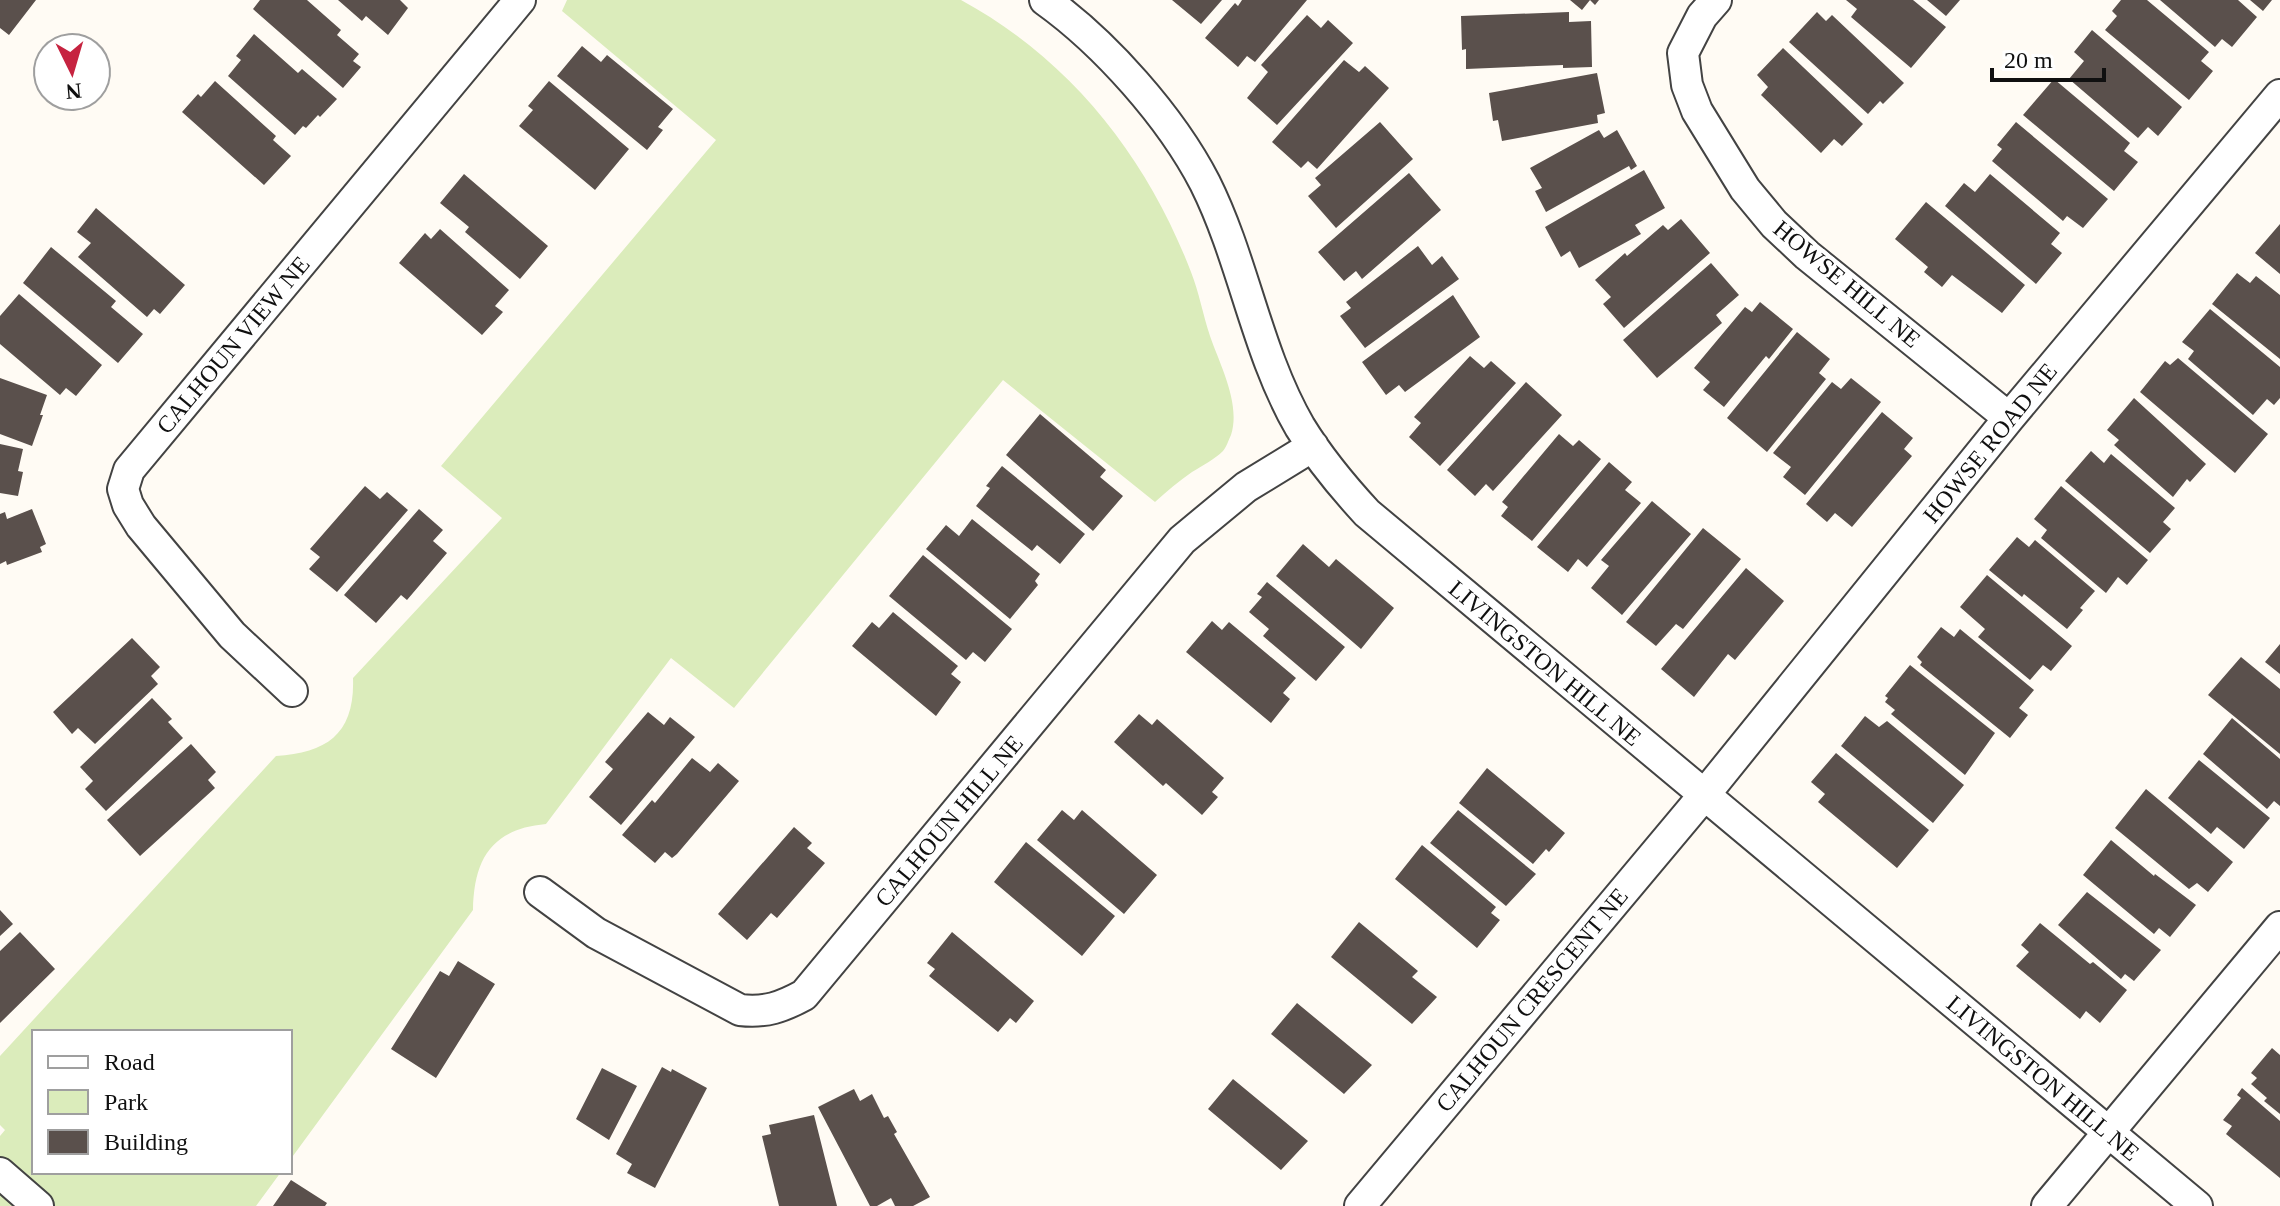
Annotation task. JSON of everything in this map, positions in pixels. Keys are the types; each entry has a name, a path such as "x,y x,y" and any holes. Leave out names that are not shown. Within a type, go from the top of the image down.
{"street":[{"name":"CALHOUN VIEW NE","path":"292,691 232,635 141,526 128,505 123,489 129,470 520,0"},
{"name":"HOWSE HILL NE","path":"1716,0 1702,16 1683,53 1687,85 1697,111 1745,189 1774,224 1807,255 2009,418"},
{"name":"LIVINGSTON HILL NE","path":"1061,4 1151,104 1204,182 1237,261 1265,350 1299,426 1344,488 1391,536 2197,1206"},
{"name":"HOWSE ROAD NE","path":"1705,794 2009,418 2280,95"},
{"name":"CALHOUN HILL NE","path":"540,892 596,933 740,1010 759,1012 783,1007 804,995 1182,540 1246,487 1313,446"},
{"name":"CALHOUN CRESCENT NE","path":"1360,1206 1705,794"},
{"path":"2047,1206 2280,927"},
{"path":"0,1173 38,1206"}],"green space":[{"path":"567,0 961,0 1000,24 1037,51 1070,82 1128,151 1152,189 1191,272 1228,385 1233,423 1226,446 1216,457 1187,475 1155,502 1003,380 734,708 671,658 546,824 512,832 490,849 477,875 473,910 292,1157 292,1030 32,1030 32,1174 280,1174 256,1206 0,1206 0,1136 5,1130 0,1125 0,1056 276,756 324,745 343,726 349,713 353,678 502,518 441,466 716,140 562,11"}],"building":[{"path":"0,0 36,0 9,35 0,28"},
{"path":"260,0 307,0 341,30 337,35 359,54 353,61 361,67 343,88 253,9"},
{"path":"338,0 400,0 408,8 388,35 366,16 362,21"},
{"path":"1172,0 1222,0 1201,24"},
{"path":"1242,0 1307,0 1255,62 1247,56 1238,67 1205,38 1235,3 1238,6"},
{"path":"1570,0 1590,0 1582,10"},
{"path":"1846,0 1913,0 1946,27 1911,68 1851,17 1857,9"},
{"path":"1927,0 1960,0 1946,16"},
{"path":"2121,0 2147,0 2209,52 2201,61 2213,71 2189,100 2105,30 2117,16 2112,11"},
{"path":"2160,0 2238,0 2257,17 2232,47 2222,39 2215,47"},
{"path":"2250,0 2272,0 2263,11"},
{"path":"1569,12 1569,22 1591,21 1592,67 1563,68 1563,65 1466,69 1461,16"},
{"path":"1817,12 1826,21 1832,15 1904,83 1868,114 1789,42"},
{"path":"1307,15 1321,28 1328,20 1353,43 1277,125 1247,98 1268,72 1261,65"},
{"path":"2092,30 2182,107 2158,136 2148,127 2138,138 2069,79 2084,61 2074,52"},
{"path":"254,34 298,73 302,69 337,99 320,117 318,115 295,135 228,76 241,60 236,56"},
{"path":"582,46 601,62 607,55 673,109 658,127 663,130 647,150 557,76"},
{"path":"1783,48 1863,124 1842,146 1834,139 1821,153 1761,95 1768,87 1757,75"},
{"path":"1344,60 1359,72 1365,66 1389,88 1317,169 1308,161 1301,168 1272,142"},
{"path":"1597,73 1605,113 1597,115 1598,123 1502,141 1498,120 1493,121 1489,93"},
{"path":"2054,79 2130,143 2124,151 2138,162 2114,191 2023,115"},
{"path":"215,81 276,136 273,140 291,156 264,185 182,112"},
{"path":"549,81 629,149 595,190 519,126 533,110 528,106"},
{"path":"1380,122 1413,159 1336,228 1308,196 1321,185 1315,178"},
{"path":"2016,122 2108,199 2083,228 2067,216 2063,221 1992,161 2002,149 1997,145"},
{"path":"1599,130 1604,138 1617,130 1637,166 1631,170 1629,166 1546,212 1535,191 1542,188 1530,168"},
{"path":"1644,170 1665,208 1635,225 1641,234 1579,268 1570,251 1561,257 1545,227"},
{"path":"1409,173 1441,210 1362,279 1356,271 1344,281 1318,252"},
{"path":"464,174 548,246 520,279 465,232 469,227 440,203"},
{"path":"1990,174 2060,233 2051,244 2062,253 2036,284 1945,206 1964,183 1975,192"},
{"path":"1926,202 2025,285 2002,313 1952,275 1942,287 1924,272 1928,267 1895,239"},
{"path":"96,208 185,285 160,314 154,309 147,317 78,257 91,243 77,232"},
{"path":"1681,219 1710,253 1624,328 1603,304 1611,297 1595,280 1663,225 1668,230"},
{"path":"2280,224 2280,274 2255,253"},
{"path":"440,229 509,290 495,306 503,312 482,335 399,263 425,233 431,239"},
{"path":"1418,246 1432,265 1442,256 1459,279 1365,348 1340,316 1351,308 1346,302"},
{"path":"51,247 116,301 111,307 143,334 118,363 23,283"},
{"path":"1711,263 1739,295 1716,315 1722,323 1657,378 1623,340"},
{"path":"2237,273 2250,283 2256,276 2280,295 2280,359 2212,304"},
{"path":"19,294 102,365 76,396 66,388 60,395 0,344 0,316"},
{"path":"1453,295 1480,337 1405,392 1399,385 1386,395 1362,362"},
{"path":"1760,302 1793,329 1724,407 1703,390 1710,382 1694,368 1745,307 1752,312"},
{"path":"2210,309 2280,367 2280,398 2274,405 2267,399 2253,415 2188,359 2194,351 2182,342"},
{"path":"1797,332 1830,359 1819,373 1826,379 1767,452 1727,418"},
{"path":"1470,356 1484,368 1491,361 1516,383 1440,466 1409,437 1421,423 1414,417"},
{"path":"2178,358 2268,434 2235,473 2140,392 2165,361 2170,365"},
{"path":"0,378 47,395 32,446 0,434"},
{"path":"1851,378 1881,402 1805,495 1783,477 1791,467 1773,453 1832,382 1841,389"},
{"path":"1526,382 1562,415 1493,491 1486,484 1475,496 1447,470"},
{"path":"2134,398 2206,464 2190,482 2187,479 2173,497 2114,445 2119,440 2107,430"},
{"path":"1882,412 1913,438 1904,449 1912,456 1852,527 1835,513 1827,522 1806,504"},
{"path":"1040,414 1106,470 1100,477 1123,496 1093,531 1006,455"},
{"path":"1559,434 1573,446 1579,440 1601,459 1532,541 1501,516 1508,507 1502,502"},
{"path":"0,444 23,449 18,471 23,472 18,496 0,493"},
{"path":"2091,451 2104,463 2111,454 2175,508 2163,522 2171,529 2150,553 2065,481"},
{"path":"1609,462 1632,482 1625,490 1641,503 1587,567 1578,559 1568,572 1537,547"},
{"path":"1002,466 1085,534 1060,564 1037,545 1032,551 976,506 990,488 986,486"},
{"path":"365,486 380,499 387,492 408,510 337,592 309,569 320,557 310,549"},
{"path":"2061,486 2148,560 2127,585 2118,577 2106,593 2041,538 2047,530 2034,519"},
{"path":"1652,501 1691,534 1622,615 1591,588 1609,566 1601,560"},
{"path":"32,509 46,544 40,547 42,552 7,565 6,561 0,564 0,514 5,512 7,519"},
{"path":"419,509 443,530 433,541 447,553 407,600 401,595 376,623 344,595"},
{"path":"972,519 1040,574 1035,581 1038,585 1010,619 926,549 946,525 959,536"},
{"path":"1703,528 1741,559 1683,629 1676,624 1656,646 1626,622"},
{"path":"2017,537 2029,547 2035,540 2095,591 2067,629 1989,570"},
{"path":"1303,544 1329,567 1336,559 1394,608 1361,649 1276,576"},
{"path":"923,555 1012,629 985,662 973,652 966,660 889,596"},
{"path":"1746,568 1784,601 1735,660 1728,654 1694,697 1661,669"},
{"path":"1987,575 2072,646 2051,671 2043,665 2030,680 1978,637 1985,629 1960,607"},
{"path":"1267,582 1345,647 1316,681 1263,636 1269,629 1249,612 1262,597 1257,594"},
{"path":"893,612 958,666 951,674 961,682 936,716 852,646 872,622 879,628"},
{"path":"1212,621 1222,630 1229,622 1296,678 1283,693 1290,699 1271,723 1186,652"},
{"path":"1941,627 1954,637 1960,629 2034,690 2019,708 2028,715 2010,738 1920,665 1922,662 1917,657"},
{"path":"132,638 160,667 151,676 158,684 95,744 78,728 72,734 53,712"},
{"path":"2280,644 2280,674 2265,662"},
{"path":"2241,657 2280,689 2280,754 2208,695"},
{"path":"1910,665 1995,733 1965,775 1891,714 1895,710 1885,702 1888,698 1885,696"},
{"path":"152,698 172,719 168,722 183,738 106,811 85,789 93,781 80,767"},
{"path":"648,712 664,725 670,717 695,737 621,825 589,797 613,769 605,762"},
{"path":"1139,714 1152,725 1157,719 1224,778 1212,792 1218,797 1202,815 1166,783 1163,786 1114,742"},
{"path":"1865,716 1879,727 1887,721 1964,785 1933,823 1841,746"},
{"path":"2232,718 2280,759 2280,806 2274,801 2267,809 2203,754"},
{"path":"191,744 216,772 208,780 215,788 140,856 107,820"},
{"path":"1836,753 1929,830 1897,868 1818,802 1825,794 1811,782"},
{"path":"692,758 710,772 718,763 739,781 677,854 672,858 665,852 655,863 622,835 652,800 655,803"},
{"path":"2199,760 2270,818 2244,849 2217,827 2211,834 2168,798"},
{"path":"1487,768 1565,833 1549,852 1546,849 1533,864 1459,803"},
{"path":"2146,789 2233,862 2208,892 2197,883 2189,889 2115,828"},
{"path":"1062,810 1074,820 1082,810 1157,875 1124,914 1037,840"},
{"path":"1458,810 1536,874 1506,906 1430,843"},
{"path":"794,827 812,843 807,848 825,863 777,918 771,913 747,940 718,914"},
{"path":"2111,840 2154,876 2196,905 2170,937 2159,928 2154,934 2083,875"},
{"path":"1026,842 1115,916 1082,956 994,882"},
{"path":"1422,845 1496,907 1491,913 1500,920 1477,948 1395,879"},
{"path":"2087,892 2161,950 2134,981 2125,974 2121,979 2058,925"},
{"path":"0,910 13,924 0,936"},
{"path":"1359,922 1418,971 1412,977 1437,997 1412,1024 1331,957"},
{"path":"2040,923 2127,990 2100,1023 2086,1011 2080,1019 2016,966 2029,952 2021,945"},
{"path":"20,932 55,969 0,1023 0,951"},
{"path":"952,932 1034,1001 1016,1023 1010,1018 998,1032 929,976 935,969 927,963"},
{"path":"458,961 495,984 436,1078 391,1049 440,971 449,976"},
{"path":"1297,1003 1372,1065 1344,1094 1271,1034"},
{"path":"2272,1048 2280,1055 2280,1114 2264,1101 2267,1098 2251,1084 2257,1078 2251,1073"},
{"path":"662,1067 671,1072 672,1069 707,1088 655,1188 627,1173 632,1164 616,1154"},
{"path":"602,1068 637,1086 609,1140 576,1119"},
{"path":"1233,1079 1308,1141 1281,1170 1208,1109"},
{"path":"2242,1088 2280,1121 2280,1178 2226,1134 2232,1126 2223,1120 2241,1098 2237,1095"},
{"path":"854,1089 860,1101 872,1094 884,1118 888,1116 897,1132 894,1134 930,1197 913,1206 895,1206 891,1198 877,1206 870,1206 818,1107"},
{"path":"814,1115 837,1206 779,1206 762,1136 771,1134 769,1125"},
{"path":"291,1180 327,1203 325,1206 273,1206"}]}
